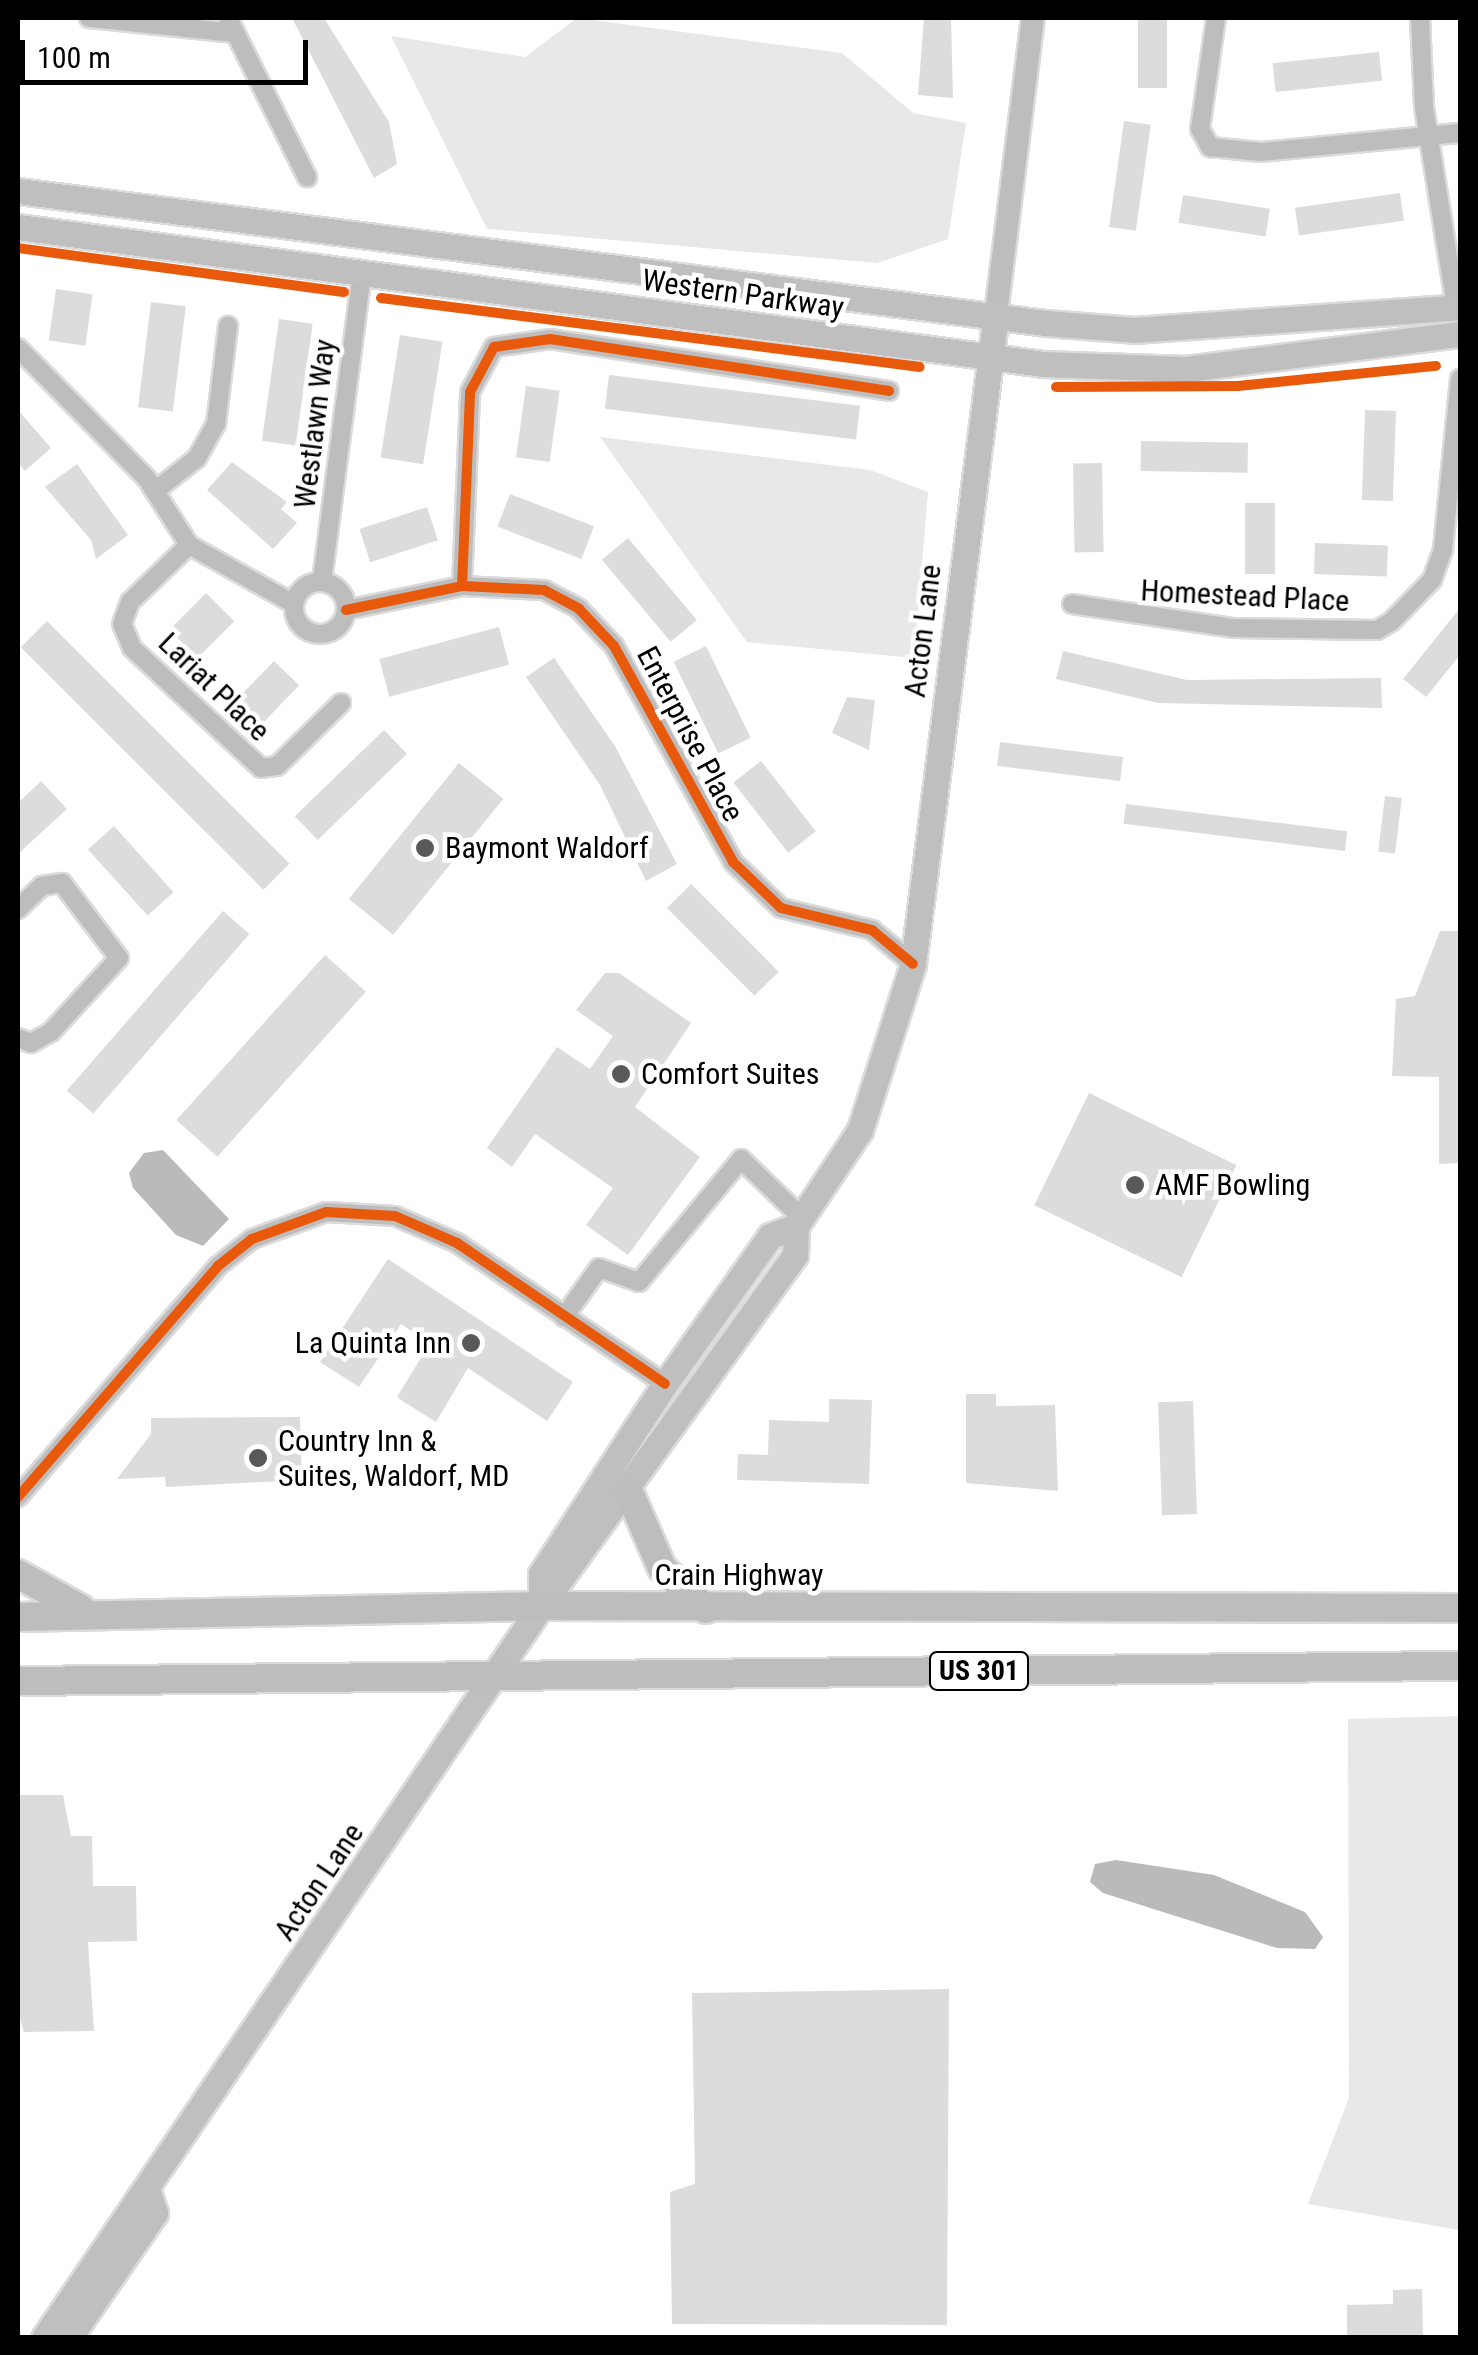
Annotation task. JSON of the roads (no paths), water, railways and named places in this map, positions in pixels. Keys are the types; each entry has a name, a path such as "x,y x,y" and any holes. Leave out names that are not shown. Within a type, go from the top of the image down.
{"highway":[{"path":"629,1492 662,1568 706,1608"},
{"path":"18,1574 61,1604 157,1616"},
{"name":"Crain Highway","path":"18,1618 542,1606 1460,1608"},
{"path":"1356,1667 1460,1650"},
{"name":"US 301","path":"18,1681 1460,1666"}],"main road":[{"name":"Western Parkway","path":"18,190 1134,330 1458,307"},
{"name":"Western Parkway","path":"18,227 990,360 1186,369 1460,334"},
{"name":"Acton Lane","path":"44,2338 149,2194 542,1606 629,1492 795,1254 799,1222 860,1130 913,964 996,314"},
{"name":"Acton Lane","path":"542,1606 541,1574 666,1384 770,1236 799,1222"},
{"name":"Acton Lane","path":"68,2338 155,2213 149,2194"}],"street":[{"path":"89,18 231,25 307,177"},
{"name":"Acton Lane","path":"996,314 1033,18"},
{"path":"1216,18 1200,128 1210,147 1260,152 1429,132 1460,133"},
{"path":"1420,18 1429,132 1458,307"},
{"name":"Westlawn Way","path":"322,582 362,274"},
{"path":"155,491 197,458 216,424 228,326"},
{"path":"462,586 470,392 494,347 550,339 889,391"},
{"path":"18,348 155,491 188,545 294,604"},
{"name":"Homestead Place","path":"1072,604 1232,628 1378,630 1420,595 1444,549 1460,378"},
{"name":"Lariat Place","path":"188,545 130,602 122,624 132,648 250,763 277,766 340,703"},
{"path":"322,582 337,588 346,610 340,625 317,634 297,620 294,604 300,590 322,582"},
{"name":"Enterprise Place","path":"346,610 462,586 544,590 594,620 733,862 781,908 872,930 913,964"},
{"path":"18,909 42,886 62,883 119,958 51,1032 30,1043 18,1038"},
{"path":"564,1317 599,1268 640,1282 741,1159 799,1222"},
{"path":"18,1497 218,1266 297,1218 353,1210 412,1221 666,1384"}],"place":[{"name":"Baymont Waldorf","path":"425,848"},
{"name":"Comfort Suites","path":"621,1074"},
{"name":"AMF Bowling","path":"1135,1185"},
{"name":"La Quinta Inn","path":"471,1343"},
{"name":"Country Inn & Suites, Waldorf, MD","path":"258,1458"}]}
